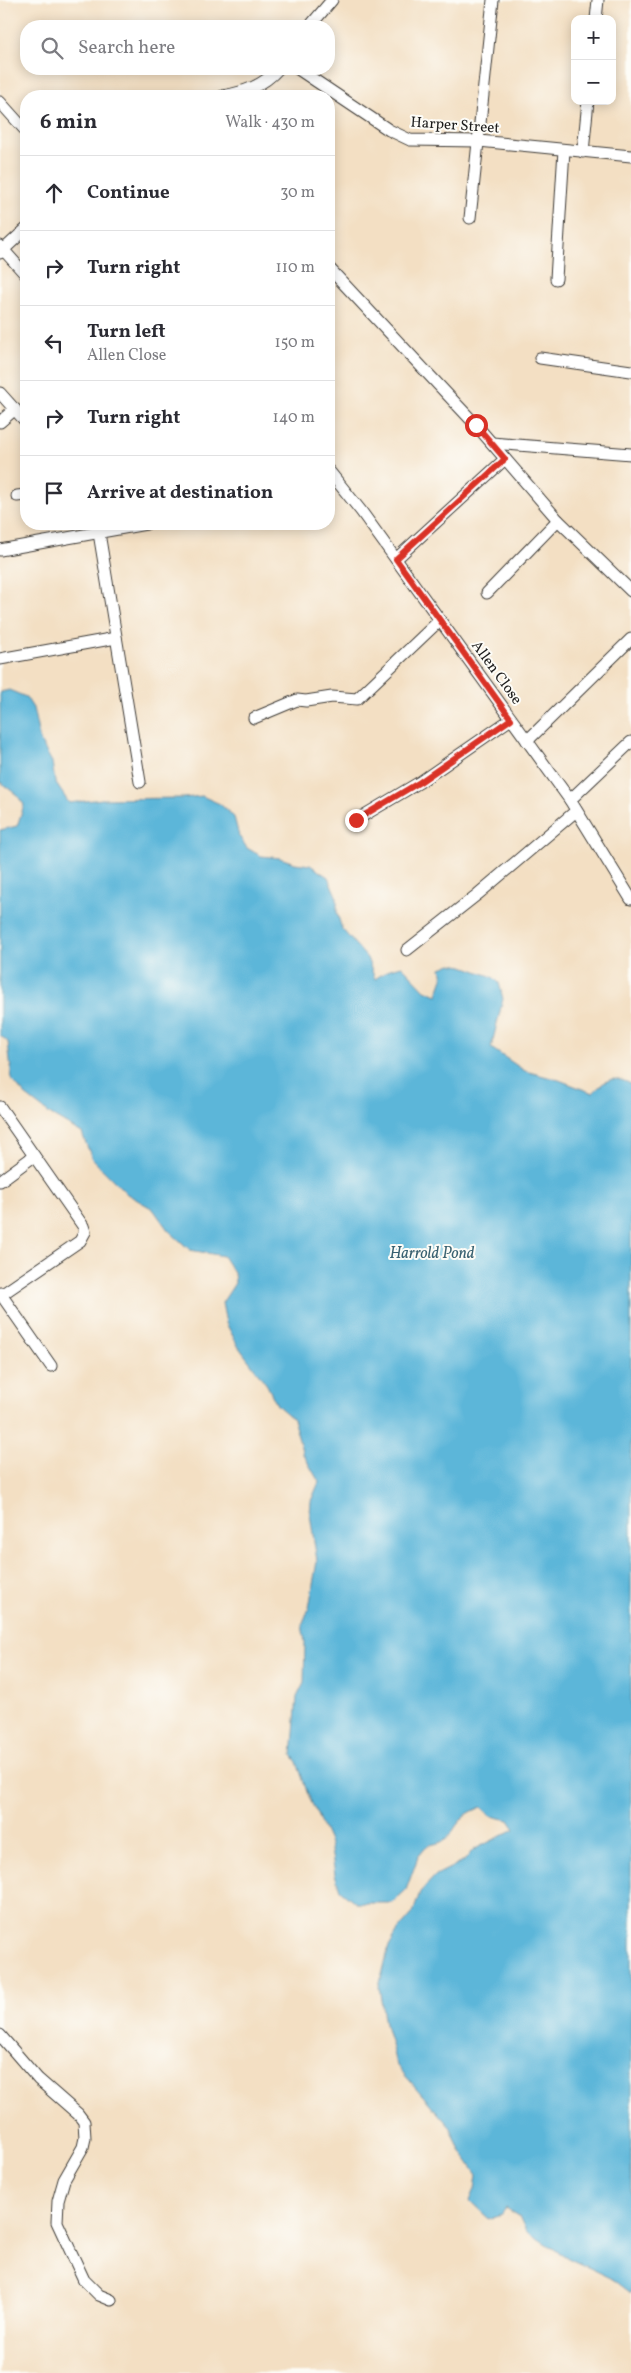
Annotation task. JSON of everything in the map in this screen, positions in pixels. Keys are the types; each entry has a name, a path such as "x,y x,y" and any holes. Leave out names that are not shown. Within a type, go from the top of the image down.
{"street":[{"path":"315,20 332,0"},
{"path":"470,218 493,0"},
{"path":"596,15 598,0"},
{"path":"249,90 266,82 272,75"},
{"name":"Harper Street","path":"307,75 330,90"},
{"name":"Harper Street","path":"335,93 400,136 410,140 479,141 631,156"},
{"path":"0,102 20,124"},
{"path":"583,152 588,105"},
{"path":"556,278 564,150"},
{"path":"20,234 1,249 20,269"},
{"path":"335,274 492,442 558,520 631,591"},
{"path":"540,358 631,371"},
{"path":"0,393 20,415"},
{"path":"0,422 15,409"},
{"path":"492,442 631,454"},
{"path":"396,559 505,459"},
{"name":"Allen Close","path":"335,478 396,559 570,800 631,900"},
{"path":"487,593 558,520"},
{"path":"0,550 115,530"},
{"path":"99,533 140,782"},
{"path":"254,718 297,700 306,701 332,697 357,699 440,620"},
{"path":"0,659 116,638"},
{"path":"526,741 631,639"},
{"path":"356,820 420,782 511,719"},
{"path":"570,800 631,742"},
{"path":"407,950 478,894 576,811"},
{"path":"0,1107 83,1226 85,1232 80,1241 0,1294 51,1366"},
{"path":"0,1181 34,1156"},
{"path":"0,2035 38,2079 78,2114 84,2122 85,2138 83,2147 64,2180 58,2201 57,2222 84,2280 99,2295 111,2300"}],"water":[{"name":"Harrold Pond","path":"9,690 26,697 33,708 40,741 52,762 55,782 69,803 102,799 202,796 220,804 234,817 239,836 247,848 261,856 310,865 328,877 337,898 337,913 342,929 367,958 375,979 390,969 402,966 425,990 437,995 443,978 441,968 451,964 463,966 493,977 499,983 503,999 491,1048 525,1071 559,1080 593,1093 602,1084 614,1079 631,1084 631,2293 614,2280 568,2258 526,2231 519,2216 506,2208 501,2215 489,2219 470,2201 475,2189 477,2175 460,2150 451,2128 397,2066 385,2024 379,1987 389,1946 399,1929 413,1913 420,1892 436,1875 464,1861 473,1850 515,1829 509,1820 491,1816 481,1807 466,1815 447,1839 428,1845 418,1857 406,1890 392,1903 356,1903 340,1890 330,1844 307,1792 297,1762 292,1755 297,1697 304,1683 305,1642 302,1625 309,1608 317,1561 310,1514 311,1501 319,1482 303,1454 293,1419 277,1405 267,1385 238,1346 226,1323 222,1303 235,1283 234,1273 223,1256 190,1250 168,1230 153,1209 127,1194 92,1159 82,1133 51,1115 25,1095 12,1080 8,1042 0,1035 0,830 17,826 24,805 17,795 0,782 0,695 1,692"}],"route":[{"path":"356,820 420,782 511,719 396,559 505,459 476,425"}]}
